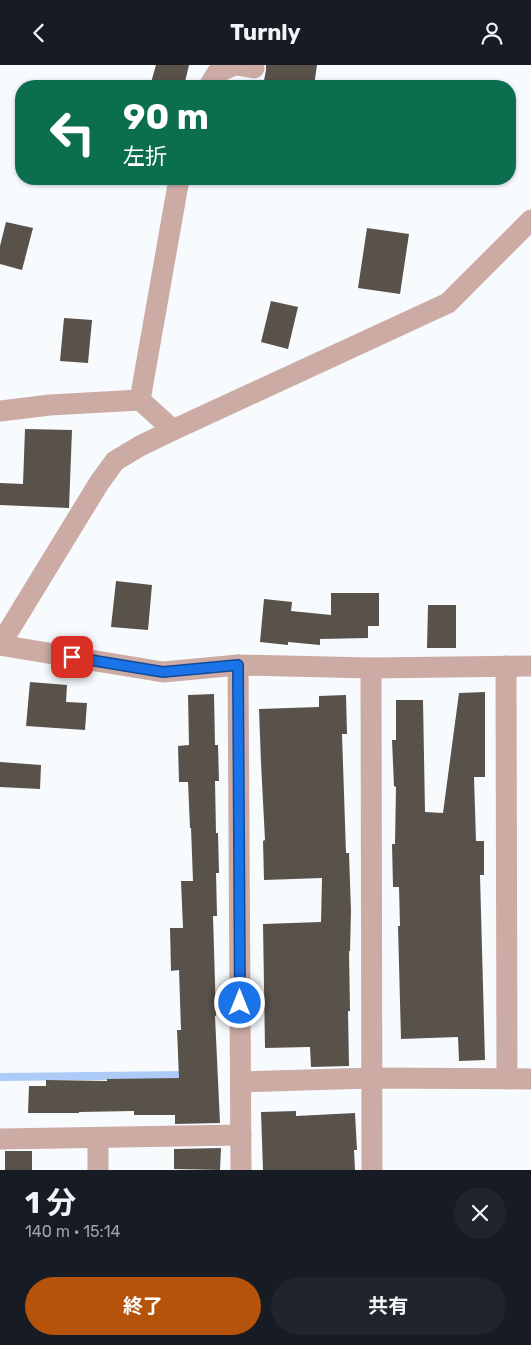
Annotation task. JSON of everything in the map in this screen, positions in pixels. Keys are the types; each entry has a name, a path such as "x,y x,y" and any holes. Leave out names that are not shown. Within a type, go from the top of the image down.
{"street":[{"path":"213,80 217,73 242,66"},
{"path":"140,400 178,185"},
{"path":"531,220 448,303 172,430 115,461 99,483 0,645 163,672 238,665 371,668 531,665"},
{"path":"0,411 50,405 140,400 172,430"},
{"path":"238,665 241,1170"},
{"path":"506,666 508,1079"},
{"path":"371,668 372,1170"},
{"path":"241,1082 372,1078 531,1079"},
{"path":"0,1139 241,1135"},
{"path":"98,1138 98,1170"}],"building":[{"path":"156,65 189,65 185,80 152,80"},
{"path":"266,65 317,65 315,80 264,80"},
{"path":"6,222 33,228 22,270 0,264 0,246"},
{"path":"367,228 409,234 400,294 358,288"},
{"path":"271,301 298,307 288,349 261,342"},
{"path":"64,318 92,320 88,363 60,361"},
{"path":"25,429 72,430 69,508 0,505 0,483 23,484"},
{"path":"116,581 152,585 148,630 111,627"},
{"path":"331,593 379,593 379,626 368,626 368,638 320,639 320,645 288,642 288,645 260,642 264,599 292,602 291,611 331,615"},
{"path":"428,605 456,605 456,648 427,648"},
{"path":"30,682 67,685 66,702 87,703 85,730 26,726"},
{"path":"485,692 485,777 474,777 476,841 484,841 484,875 480,875 485,1060 459,1061 458,1037 401,1039 398,926 400,926 399,887 393,887 392,844 395,844 396,787 394,786 392,740 396,740 396,700 423,700 425,812 443,813 459,693"},
{"path":"214,694 215,745 218,745 219,781 215,781 219,873 216,873 217,916 213,916 220,1123 175,1124 175,1115 134,1115 134,1111 28,1113 29,1086 46,1086 46,1080 107,1081 107,1079 179,1078 177,1030 181,1030 179,970 171,971 170,928 183,928 181,881 193,881 188,782 179,782 178,746 189,745 188,695"},
{"path":"346,695 347,734 342,734 346,853 349,853 351,911 349,951 350,1011 348,1011 349,1066 311,1067 310,1047 265,1048 263,924 321,922 322,878 264,880 263,841 265,840 259,709 319,707 319,696"},
{"path":"0,762 41,765 40,789 0,787"},
{"path":"296,1111 296,1116 355,1113 357,1150 354,1150 355,1170 263,1170 261,1112"},
{"path":"221,1148 220,1170 174,1169 174,1149"},
{"path":"5,1151 32,1151 32,1170 5,1170"}],"waterway":[{"path":"0,1077 187,1075"}],"route":[{"path":"72,657 163,672 238,665 240,1003"}]}
